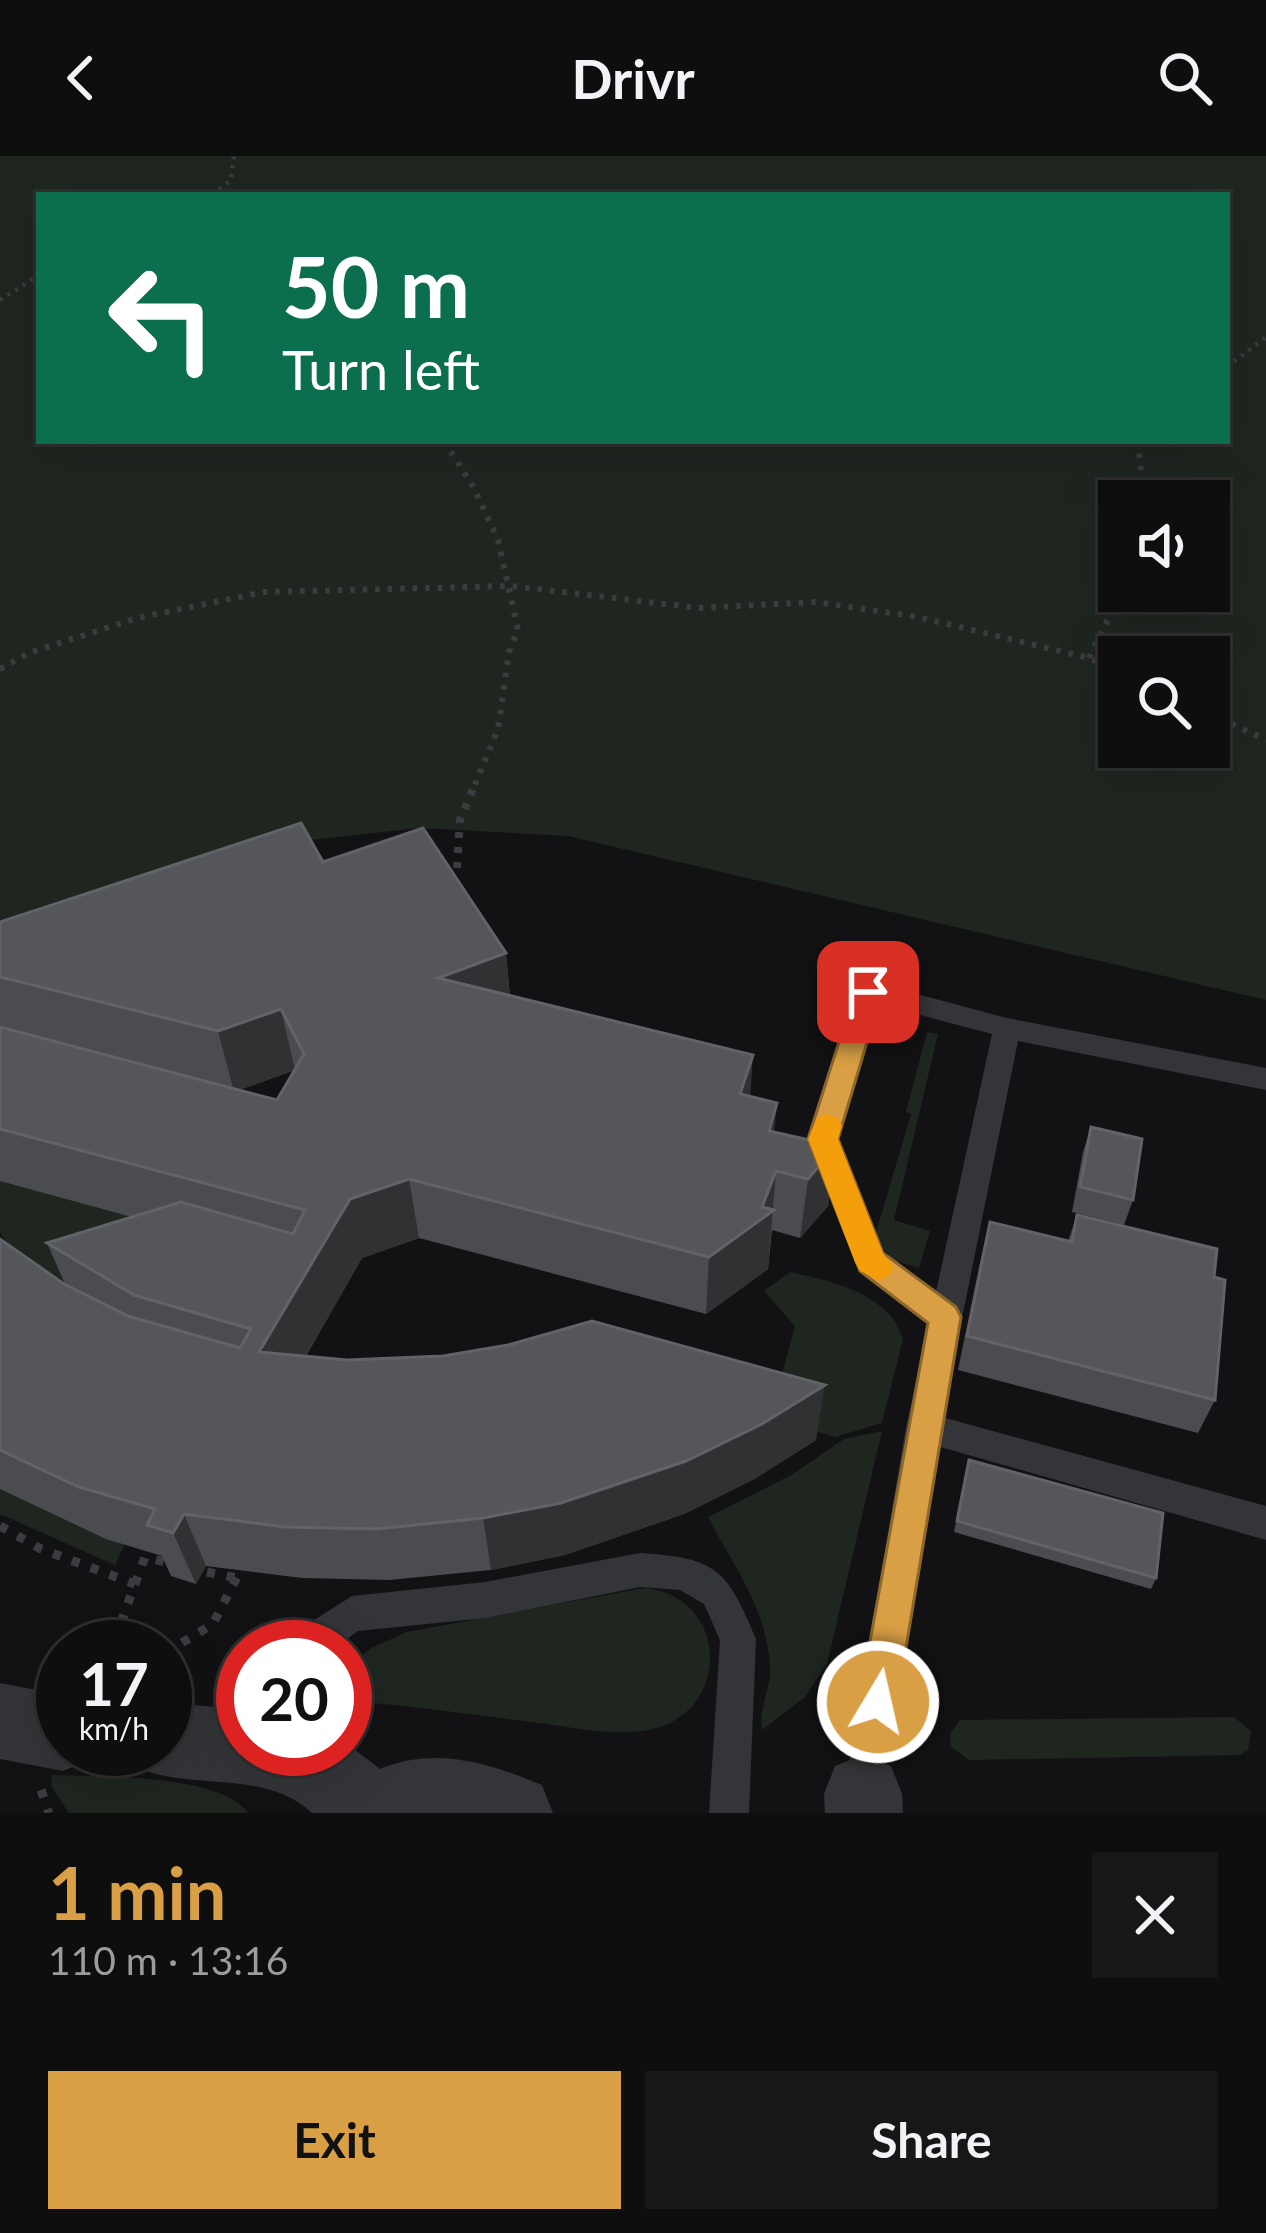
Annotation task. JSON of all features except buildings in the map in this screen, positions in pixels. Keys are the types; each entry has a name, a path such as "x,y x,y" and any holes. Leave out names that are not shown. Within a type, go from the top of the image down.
{"street":[{"path":"0,1721 36,1728"},
{"path":"330,1776 373,1813 392,1801 423,1792 514,1813"}],"lane":[{"path":"945,1317 871,1262 823,1139 868,992 1007,1028 1266,1079"},
{"path":"864,1803 923,1427 1007,1028"},
{"path":"923,1427 1266,1523"},
{"path":"343,1620 352,1614 485,1600 640,1570 686,1573 717,1592 738,1640 729,1813"}],"path":[{"path":"229,192 234,156"},
{"path":"216,192 231,180"},
{"path":"0,301 36,276"},
{"path":"1230,365 1266,338"},
{"path":"446,444 490,523 511,586 518,630 509,652 498,729 460,820 458,868"},
{"path":"1138,444 1142,480"},
{"path":"0,669 29,653 137,618 264,592 511,586 699,608 816,602 918,617 1098,662"},
{"path":"1089,658 1112,612"},
{"path":"1230,723 1266,740"},
{"path":"0,1526 41,1549 134,1584"},
{"path":"121,1620 145,1557 174,1564"},
{"path":"192,1642 201,1639 222,1615 238,1576 207,1572"}],"shaded area":[{"path":"0,156 1266,156 1266,1000 568,836 420,828 310,840 0,937"},
{"path":"927,1032 938,1034 894,1220 930,1231 919,1268 892,1260 875,1236 911,1114 906,1112"},
{"path":"0,1173 330,1266 260,1400 20,1261 0,1232"},
{"path":"790,1272 857,1292 896,1323 903,1339 882,1423 835,1437 770,1418 795,1326 764,1291"},
{"path":"882,1431 827,1664 805,1697 762,1730 770,1673 762,1624 708,1517 793,1474 844,1439"},
{"path":"0,1475 128,1538 115,1565 0,1514"},
{"path":"644,1588 673,1596 693,1611 706,1632 707,1681 695,1703 676,1720 623,1732 372,1703 372,1648 407,1632"},
{"path":"1234,1717 1251,1731 1248,1750 1240,1755 969,1760 951,1747 950,1734 960,1720"},
{"path":"52,1776 186,1784 212,1790 248,1813 69,1813 51,1786"}],"slow traffic":[{"path":"827,1126 823,1139 871,1262 878,1267"}],"route":[{"path":"868,992 823,1139 871,1262 945,1317 878,1702"}]}
